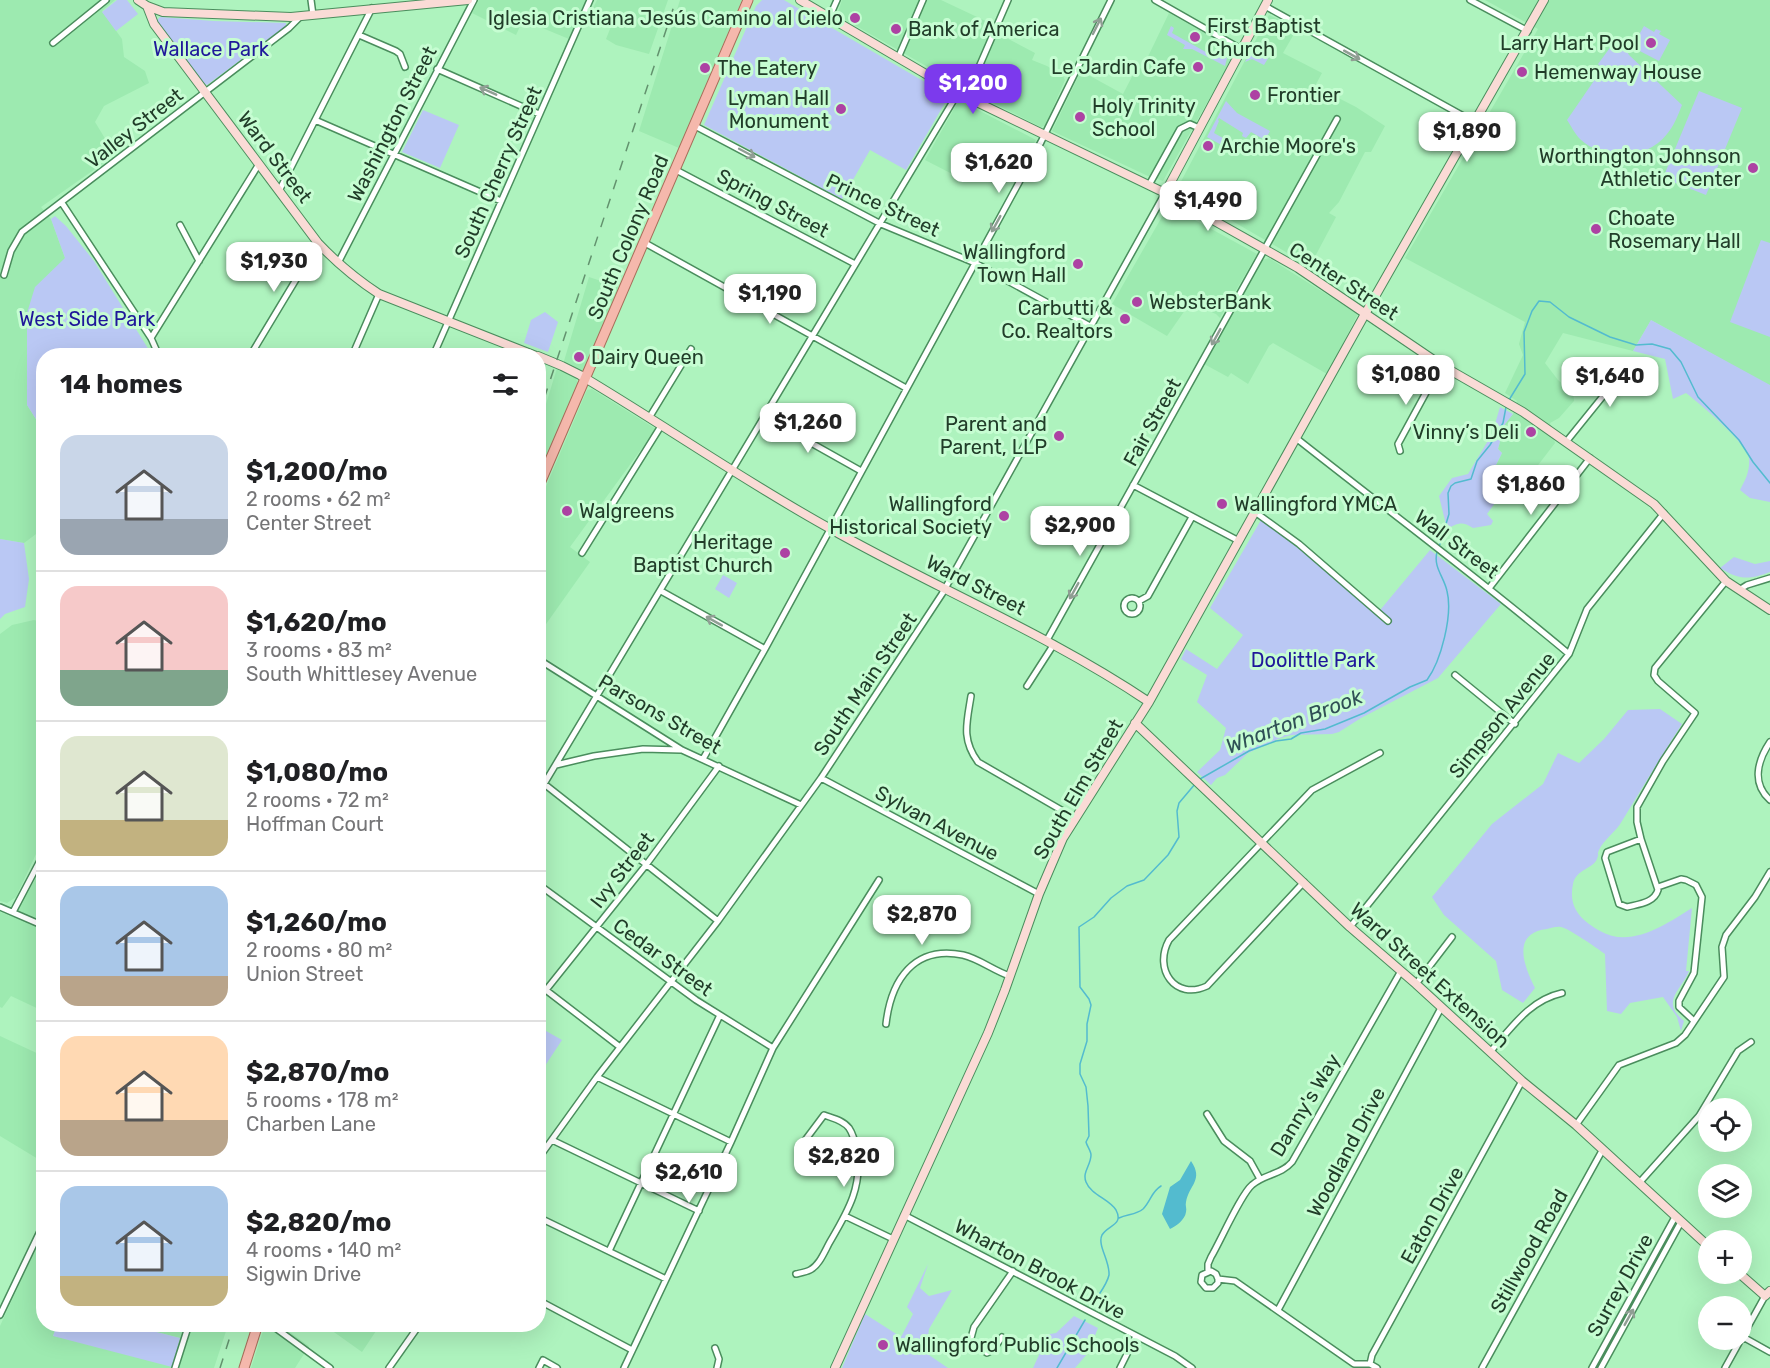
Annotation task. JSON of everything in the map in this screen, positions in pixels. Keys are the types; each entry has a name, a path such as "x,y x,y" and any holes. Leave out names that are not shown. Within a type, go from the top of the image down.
{"main road":[{"path":"138,0 163,12 301,16 423,2 468,0"},
{"name":"South Colony Road","path":"546,470 748,0"},
{"name":"Center Street","path":"800,0 958,93 1165,193 1304,272 1441,365 1514,406 1590,458 1664,513 1726,581 1770,610"},
{"name":"South Elm Street","path":"835,1368 981,1048 1056,852 1149,702 1365,314 1476,123 1544,0"},
{"path":"1165,193 1266,3"},
{"name":"Ward Street","path":"147,6 154,24 318,243 338,263 356,279 379,294 516,348"},
{"name":"Ward Street","path":"546,360 586,379 732,471 830,529 1050,642 1149,702"},
{"name":"Ward Street Extension","path":"1135,723 1350,927 1401,970 1522,1081 1603,1149 1698,1237"},
{"path":"1752,1283 1768,1294"},
{"path":"244,1368 255,1332"}],"street":[{"path":"53,43 106,0"},
{"path":"311,0 313,15"},
{"name":"Washington Street","path":"338,263 474,0"},
{"name":"South Cherry Street","path":"437,348 590,0"},
{"path":"829,18 837,0"},
{"path":"898,58 923,0"},
{"path":"966,97 1008,0"},
{"path":"703,759 1044,135 1111,0"},
{"path":"1155,0 1241,49"},
{"path":"1470,0 1528,31"},
{"path":"1266,3 1476,123"},
{"path":"279,191 372,8"},
{"name":"Valley Street","path":"4,275 11,251 22,232 289,28 301,16"},
{"path":"359,34 396,51 400,54 405,67"},
{"path":"437,69 539,114"},
{"path":"546,782 958,93"},
{"name":"Fair Street","path":"1027,686 1133,485 1337,119"},
{"path":"315,120 501,201"},
{"path":"1149,185 1180,129 1190,124 1199,128"},
{"name":"Prince Street","path":"695,126 881,224 975,263 1090,326"},
{"path":"151,338 260,164"},
{"name":"Spring Street","path":"676,170 855,264"},
{"name":"South Main Street","path":"546,1148 597,1077 718,921 821,778 946,588 1165,193"},
{"path":"62,203 155,348"},
{"path":"180,225 199,261"},
{"path":"255,348 318,243"},
{"path":"645,243 906,388"},
{"path":"355,348 379,294"},
{"path":"649,418 691,349"},
{"path":"1566,442 1629,364"},
{"path":"1400,451 1398,444 1441,365"},
{"path":"765,417 861,471"},
{"path":"582,553 661,426"},
{"name":"Wall Street","path":"1296,438 1490,587 1569,654"},
{"path":"1490,587 1590,458"},
{"path":"1133,485 1239,541"},
{"path":"1255,512 1299,544 1388,621"},
{"name":"Simpson Avenue","path":"1350,927 1569,654 1587,609 1664,513"},
{"path":"1139,601 1148,596 1192,517"},
{"path":"1739,590 1770,578"},
{"path":"1641,839 1607,852 1605,858 1619,904 1627,907 1651,900 1656,895 1658,887 1636,822 1637,807 1663,761 1695,713 1658,681 1654,675 1655,668 1726,581"},
{"path":"661,591 765,649"},
{"name":"Parsons Street","path":"546,664 682,750 801,805"},
{"path":"1455,675 1515,724"},
{"path":"971,696 966,739 978,762 1075,818"},
{"path":"1770,742 1759,760 1758,773 1761,787 1770,800"},
{"path":"556,765 594,756 643,749 682,750"},
{"path":"1304,882 1212,982 1197,990 1185,988 1174,984 1165,974 1164,951 1169,940 1312,790 1380,753"},
{"name":"Ivy Street","path":"546,990 646,865 719,766"},
{"name":"Sylvan Avenue","path":"821,778 1039,894"},
{"path":"546,785 718,921"},
{"path":"13,912 36,868"},
{"path":"1576,1125 1619,1065 1676,1043 1694,1021 1724,977 1722,947 1726,935 1755,897 1770,872"},
{"path":"1658,887 1680,879 1686,880 1696,885 1702,897 1694,973 1679,1001 1682,1010 1694,1021"},
{"path":"624,1368 774,1048 879,880"},
{"name":"Cedar Street","path":"546,890 670,982 774,1048"},
{"path":"0,907 36,922"},
{"path":"1416,984 1452,937"},
{"path":"886,1024 888,1007 902,975 915,960 940,952 965,956 1010,976"},
{"name":"Danny's Way","path":"1208,1272 1208,1264 1247,1190 1260,1179 1281,1172 1292,1162 1401,970"},
{"path":"546,990 620,1047"},
{"path":"1491,1051 1534,1003 1547,996 1562,993"},
{"name":"Woodland Drive","path":"1278,1310 1441,1008"},
{"path":"609,1251 720,1015"},
{"path":"1640,1182 1699,1116 1738,1051 1751,1042"},
{"path":"597,1077 731,1142"},
{"name":"Eaton Drive","path":"1370,1364 1372,1355 1522,1081"},
{"path":"1207,1113 1224,1141 1250,1161 1260,1179"},
{"path":"796,1274 810,1270 818,1262 845,1216 858,1181 858,1160 848,1126 824,1115 802,1143"},
{"path":"552,1140 699,1211"},
{"name":"Stillwood Road","path":"1482,1368 1603,1149"},
{"name":"Wharton Brook Drive","path":"904,1215 1175,1356 1192,1368"},
{"path":"845,1216 893,1239"},
{"name":"Surrey Drive","path":"1592,1368 1678,1220"},
{"name":"Surrey Drive","path":"1601,1368 1678,1220"},
{"path":"546,1221 666,1279"},
{"path":"0,1313 36,1239"},
{"path":"1002,1337 993,1350 987,1353 970,1338 1013,1271"},
{"path":"1208,1272 1214,1272 1218,1279 1216,1286 1206,1288 1201,1279 1208,1272"},
{"path":"1218,1279 1235,1281 1354,1364 1370,1364 1377,1368"},
{"path":"1752,1322 1768,1294"},
{"path":"546,1304 632,1350"},
{"path":"175,1368 186,1332"},
{"path":"281,1332 330,1368"},
{"path":"389,1368 414,1332"},
{"path":"1120,1368 1136,1336"},
{"path":"1752,1342 1770,1352"},
{"path":"715,1348 719,1359 717,1368"},
{"path":"1725,1368 1735,1350"},
{"path":"539,1368 543,1360 557,1368"}],"shaded area":[{"path":"0,0 115,0 102,11 122,39 124,57 145,71 149,83 104,106 95,122 115,155 41,207 51,219 65,258 42,348 36,348 36,370 27,405 36,419 36,534 24,543 0,539"},
{"path":"479,0 586,0 569,39 523,20 516,35 472,13"},
{"path":"597,0 668,0 649,54 616,45 606,39 612,24 589,16"},
{"path":"680,0 742,0 679,148 639,131"},
{"path":"842,0 941,0 992,24 991,27 999,34 1035,53 1032,60 1063,76 1065,80 1045,126 1041,127 975,94 837,15"},
{"name":"Choate Rosemary Hall","path":"1485,0 1770,0 1770,386 1651,320 1633,351 1563,333 1545,363 1558,380 1573,393 1574,401 1559,418 1550,423 1555,443 1532,473 1523,467 1512,480 1495,467 1502,453 1498,449 1505,424 1513,414 1517,401 1505,393 1523,355 1519,344 1525,322 1405,258 1538,29"},
{"path":"1169,13 1231,48 1235,53 1163,181 1052,131 1081,71 1123,94 1137,67 1142,69"},
{"path":"1269,15 1298,27 1283,53 1322,73 1315,86 1356,107 1385,126 1371,152 1365,152 1339,202 1329,213 1336,217 1310,266 1177,189"},
{"path":"959,100 1036,140 1017,173 983,156 976,168 972,166 962,179 925,160"},
{"path":"1171,207 1257,254 1220,318 1190,303 1167,336 1112,304 1167,208"},
{"path":"1269,258 1358,314 1327,374 1273,343 1269,346 1248,384 1231,373 1228,377 1204,364 1262,260"},
{"path":"589,277 619,287 583,371 564,361"},
{"path":"557,368 576,378 578,384 546,459 546,404"},
{"path":"592,389 656,429 570,547 590,562 546,624 546,487 587,390"},
{"path":"36,621 36,854 16,897 7,903 0,901 0,634 12,625"},
{"path":"36,878 36,1008 11,996 2,1008 0,1007 0,912 13,917"},
{"path":"0,1036 36,1053 36,1158 0,1136"},
{"path":"1191,1161 1195,1168 1196,1178 1188,1196 1185,1215 1170,1229 1162,1214 1170,1187 1180,1180"},
{"path":"36,1248 36,1332 54,1332 53,1336 180,1338 156,1332 226,1332 214,1368 0,1368 0,1326"},
{"path":"263,1332 290,1332 309,1346 295,1368 251,1368"},
{"path":"334,1332 375,1332 362,1352"}],"green space":[{"path":"117,0 127,0 138,14 116,31 102,12"},
{"path":"762,0 784,0 949,96 906,170 870,150 842,199 704,125 756,6"},
{"name":"Wallace Park","path":"160,17 286,23 286,26 207,85 203,83 156,21"},
{"path":"1171,26 1174,28 1172,33 1211,55 1216,52 1227,58 1225,66 1192,49 1183,49 1185,45 1167,35"},
{"name":"Larry Hart Pool","path":"1644,26 1654,32 1656,29 1661,31 1659,34 1670,40 1659,61 1632,47"},
{"path":"1257,42 1273,50 1264,65 1252,59 1245,62"},
{"path":"1623,44 1629,55 1682,105 1672,128 1658,143 1637,153 1625,155 1601,151 1590,146 1578,137 1567,120 1602,69 1598,64 1612,45"},
{"path":"1699,91 1742,108 1706,195 1663,178"},
{"path":"1226,101 1237,113 1270,131 1265,140 1251,132 1246,138 1242,136 1243,133 1219,118 1214,133 1230,142 1227,148 1207,137"},
{"path":"423,110 459,125 440,168 402,152"},
{"name":"West Side Park","path":"55,216 66,226 94,261 148,348 36,348 36,419 27,405 27,313 35,287 65,258 51,219"},
{"path":"1761,240 1770,243 1770,337 1730,322"},
{"path":"545,312 558,322 548,352 546,348 537,348 524,343 531,320"},
{"path":"1651,320 1770,385 1770,502 1750,498 1740,490 1747,475 1749,458 1731,433 1686,393 1673,399 1665,359 1633,351"},
{"path":"1500,407 1513,414 1505,424 1498,449 1502,453 1495,467 1512,480 1487,514 1493,521 1491,525 1473,528 1460,524 1447,529 1439,496 1452,478 1468,474 1492,434"},
{"name":"Doolittle Park","path":"1261,520 1311,558 1376,615 1430,550 1501,604 1438,678 1339,732 1291,735 1248,753 1211,785 1197,772 1220,750 1226,728 1197,702 1207,675 1181,659 1186,649 1217,669 1243,635 1210,608"},
{"path":"0,539 24,543 29,579 25,607 5,614 0,619"},
{"path":"1734,557 1755,564 1770,561 1770,572 1739,577 1720,568"},
{"path":"723,575 737,583 729,598 715,589"},
{"path":"1660,709 1682,724 1619,825 1601,846 1595,862 1577,875 1573,884 1572,900 1574,907 1587,922 1612,936 1624,937 1636,936 1660,927 1692,908 1686,971 1689,971 1674,996 1673,1002 1677,1014 1684,1021 1681,1031 1677,1017 1663,997 1630,1003 1621,1014 1607,1011 1605,954 1576,934 1561,927 1536,932 1528,937 1524,944 1524,961 1535,988 1523,1003 1502,990 1496,961 1444,915 1432,897 1492,824 1543,784 1558,753 1579,763 1604,739 1628,710"},
{"path":"546,1031 562,1040 546,1064"},
{"name":"Wallingford Public Schools","path":"928,1264 920,1288 929,1296 952,1290 929,1329 926,1353 948,1368 842,1368 865,1314 901,1337 913,1314 907,1307"},
{"path":"1074,1316 1098,1328 1088,1353 1075,1368 1033,1368 1044,1335 1056,1333"},
{"path":"54,1332 156,1332 180,1338 172,1367 53,1336"}],"waterway":[{"name":"Wharton Brook","path":"1509,400 1525,374 1524,332 1532,311 1539,301 1550,302 1569,317 1610,337 1636,345 1652,344 1670,349 1681,362 1698,397 1739,440 1770,483"},
{"name":"Wharton Brook","path":"1439,547 1449,514 1448,493 1451,486 1471,479 1477,461 1503,423 1506,407"},
{"name":"Wharton Brook","path":"1200,779 1249,751 1276,741 1291,739 1301,733 1325,729 1364,713 1427,680 1437,661 1447,625 1447,591 1438,567 1437,552"},
{"name":"Wharton Brook","path":"1093,1304 1109,1275 1101,1244 1102,1235 1117,1222 1118,1215 1113,1206 1088,1186 1085,1178 1091,1155 1086,1142 1089,1136 1088,1106 1086,1087 1080,1074 1080,1064 1087,1041 1087,1024 1091,1005 1080,987 1079,927 1094,917 1111,898 1127,886 1144,880 1168,855 1179,837 1177,811 1179,803 1195,784"},
{"path":"1119,1218 1143,1209 1161,1186"},
{"name":"Wharton Brook","path":"1057,1368 1085,1320"}],"railway":[{"path":"546,393 676,0"},
{"path":"220,1368 231,1332"}],"place":[{"name":"Iglesia Cristiana Jesús Camino al Cielo","path":"855,18"},
{"name":"Bank of America","path":"896,29"},
{"name":"First Baptist Church","path":"1195,37"},
{"name":"Larry Hart Pool","path":"1651,43"},
{"name":"Le Jardin Cafe","path":"1198,67"},
{"name":"The Eatery","path":"705,68"},
{"name":"Hemenway House","path":"1522,72"},
{"name":"Frontier","path":"1255,95"},
{"name":"Lyman Hall Monument","path":"841,109"},
{"name":"Holy Trinity School","path":"1080,117"},
{"name":"Archie Moore's","path":"1208,146"},
{"name":"Worthington Johnson Athletic Center","path":"1753,168"},
{"name":"Choate Rosemary Hall","path":"1596,229"},
{"name":"Wallingford Town Hall","path":"1078,264"},
{"name":"WebsterBank","path":"1137,302"},
{"name":"Carbutti & Co. Realtors","path":"1125,319"},
{"name":"Dairy Queen","path":"579,357"},
{"name":"Vinny’s Deli","path":"1531,432"},
{"name":"Parent and Parent, LLP","path":"1059,436"},
{"name":"Wallingford YMCA","path":"1222,504"},
{"name":"Walgreens","path":"567,511"},
{"name":"Wallingford Historical Society","path":"1004,516"},
{"name":"Heritage Baptist Church","path":"785,553"},
{"name":"Wallingford Public Schools","path":"883,1345"}]}
